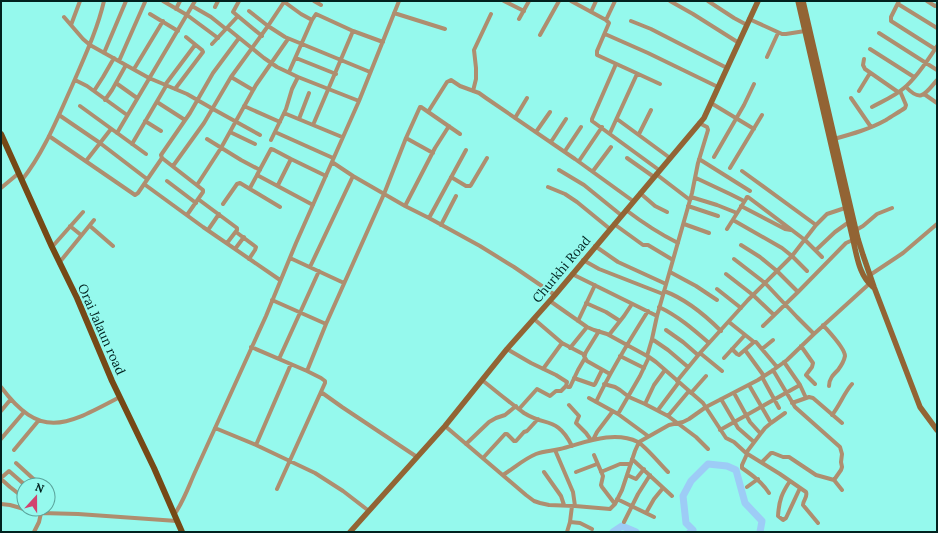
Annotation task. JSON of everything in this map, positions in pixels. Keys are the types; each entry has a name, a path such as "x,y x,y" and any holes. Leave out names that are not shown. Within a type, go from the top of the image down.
{"main road":[{"name":"Orai Jalaun road","path":"1,134 52,247 77,298 120,397 154,468 182,532"}],"street":[{"path":"71,25 80,1"},
{"path":"22,180 32,167 59,115 98,25 104,1"},
{"path":"104,53 126,1"},
{"path":"163,1 187,15 218,38"},
{"path":"176,9 180,1"},
{"path":"117,133 195,1"},
{"path":"215,7 218,1"},
{"path":"239,1 233,11 234,13 262,36"},
{"path":"173,166 199,131 231,77 262,36 283,1 312,20"},
{"path":"314,1 321,5"},
{"path":"174,515 186,494 272,300 359,101 399,1"},
{"path":"504,1 524,11"},
{"path":"519,19 529,1"},
{"path":"540,35 559,1"},
{"path":"571,1 577,2 609,23 596,53 599,57 660,84"},
{"path":"591,12 596,1"},
{"path":"606,20 615,1"},
{"path":"670,1 739,43"},
{"path":"708,1 747,26"},
{"name":"Churkhi Road","path":"350,532 445,426 507,349 550,301 704,118 758,1"},
{"path":"798,1 849,222 870,275 871,285 920,407 937,430"},
{"path":"803,1 856,230 855,239 861,270 871,285"},
{"path":"927,1 935,6 937,5"},
{"path":"119,61 145,2"},
{"path":"872,107 906,87 936,48 891,21 891,17 898,2 937,28"},
{"path":"192,6 227,28 271,63 298,76 359,101"},
{"path":"249,11 288,39 370,72"},
{"path":"394,13 445,30"},
{"path":"150,14 178,31"},
{"path":"289,72 316,14 353,31 383,42"},
{"path":"473,91 476,79 474,50 491,14"},
{"path":"212,44 238,16"},
{"path":"64,17 90,45 149,78 187,94 260,135"},
{"path":"750,19 778,33 786,34 805,30"},
{"path":"134,69 162,21"},
{"path":"631,21 727,68"},
{"path":"313,125 353,31"},
{"path":"767,57 778,33"},
{"path":"878,33 937,70"},
{"path":"605,34 718,86"},
{"path":"175,89 203,51 186,38"},
{"path":"49,136 135,195 138,193 162,158 162,153 185,120 216,68 239,38"},
{"path":"197,184 221,148 253,90 288,39"},
{"path":"132,144 157,102 165,85 195,45"},
{"path":"870,49 914,77"},
{"path":"94,91 104,77 114,58"},
{"path":"296,58 336,74"},
{"path":"834,139 871,127 906,107 899,92 863,67 864,59"},
{"path":"616,64 592,117 592,121 610,133 656,174 691,199 717,205 737,212"},
{"path":"105,100 126,65"},
{"path":"860,91 870,73"},
{"path":"610,133 637,74"},
{"path":"271,140 284,113 298,76"},
{"path":"231,77 253,90"},
{"path":"75,80 87,86 127,115"},
{"path":"428,112 449,80 451,80 460,86 486,98 579,161 634,201"},
{"path":"906,87 916,96 920,96 924,94 937,80"},
{"path":"116,83 137,98"},
{"path":"714,157 737,118 754,84"},
{"path":"299,119 309,93"},
{"path":"924,94 937,103"},
{"path":"515,118 527,98"},
{"path":"851,98 871,127"},
{"path":"157,102 185,120"},
{"path":"711,102 754,129"},
{"path":"80,106 146,154"},
{"path":"244,106 280,122"},
{"path":"307,371 420,107 460,134"},
{"path":"639,134 651,110"},
{"path":"536,132 550,112"},
{"path":"284,113 342,137"},
{"path":"59,115 100,142 147,179"},
{"path":"730,168 762,115"},
{"path":"551,142 566,119"},
{"path":"617,119 670,158"},
{"path":"145,121 161,131"},
{"path":"618,414 629,397 644,368 648,356 659,307 691,199 699,159 708,128 699,123"},
{"path":"405,206 449,126"},
{"path":"565,152 582,127"},
{"path":"579,161 602,127"},
{"path":"86,161 111,128"},
{"path":"230,132 255,144"},
{"path":"275,132 332,160 353,176 480,246 555,295"},
{"path":"406,138 433,153"},
{"path":"207,139 278,185 313,205"},
{"path":"593,171 611,147"},
{"path":"250,188 271,149 326,176"},
{"path":"429,218 466,150"},
{"path":"162,158 204,191 187,215"},
{"path":"450,177 466,186 470,186 486,158"},
{"path":"627,158 656,174"},
{"path":"278,185 291,159"},
{"path":"699,159 750,191"},
{"path":"559,170 584,185 621,215"},
{"path":"742,171 816,225"},
{"path":"1,188 18,173"},
{"path":"310,268 353,176"},
{"path":"696,178 730,194 784,229 792,230"},
{"path":"167,181 237,227 238,229 227,243"},
{"path":"223,204 238,183 241,183 280,207"},
{"path":"144,184 280,280"},
{"path":"548,187 565,194 643,245 648,245 673,260"},
{"path":"640,193 655,206 667,212"},
{"path":"441,224 456,196"},
{"path":"727,229 748,197 805,240 822,257"},
{"path":"688,206 718,216"},
{"path":"658,410 699,354 753,295 792,256 816,225 827,214 845,208"},
{"path":"856,230 877,214 892,208"},
{"path":"626,210 664,236 678,243"},
{"path":"52,247 83,212"},
{"path":"208,230 219,214"},
{"path":"59,262 94,220"},
{"path":"732,220 773,243 792,256 807,271"},
{"path":"816,250 835,232 849,222"},
{"path":"684,224 709,233"},
{"path":"870,275 903,253 937,224"},
{"path":"70,226 81,236"},
{"path":"90,226 114,246"},
{"path":"236,232 256,248 249,259"},
{"path":"235,249 244,237"},
{"path":"763,326 846,243 855,239"},
{"path":"742,245 777,271 798,292"},
{"path":"595,246 618,262 666,284"},
{"path":"290,258 344,283"},
{"path":"734,259 765,283 814,334"},
{"path":"583,260 599,269 663,293 677,296 707,318 720,331"},
{"path":"279,359 319,271"},
{"path":"670,272 696,286 717,300"},
{"path":"572,274 657,316"},
{"path":"726,274 753,295 774,315"},
{"path":"578,321 594,285"},
{"path":"445,426 534,501 549,505 610,509 615,504 622,490 639,442 669,425 689,419 706,407 734,393 775,369 823,325 871,285"},
{"path":"718,289 741,308"},
{"path":"272,300 326,324"},
{"path":"550,301 587,327 609,335 648,356 665,370 706,407 726,438 734,442 747,454 762,462 807,494 803,505 818,523"},
{"path":"586,303 606,312 620,321"},
{"path":"609,335 632,304"},
{"path":"659,307 683,321 709,344"},
{"path":"596,402 620,356 648,311"},
{"path":"534,319 562,343 585,356 602,370 610,374"},
{"path":"729,322 756,342 775,369 792,403 840,447 842,454 842,467 834,480"},
{"path":"823,325 843,350 845,357 830,378 828,386"},
{"path":"570,348 587,327"},
{"path":"666,330 722,371"},
{"path":"466,444 489,422 517,408 537,389 550,396 556,391 560,392 566,386 570,387 599,331"},
{"path":"724,358 745,335"},
{"path":"652,339 668,350 688,368"},
{"path":"762,349 773,340"},
{"path":"732,349 738,355 754,342"},
{"path":"543,369 562,343"},
{"path":"801,346 813,362 812,367 806,375 815,384"},
{"path":"251,347 325,380 277,490"},
{"path":"507,349 566,381 566,386"},
{"path":"745,350 763,377 779,408"},
{"path":"620,356 644,368"},
{"path":"784,362 800,385 806,398"},
{"path":"256,445 291,364"},
{"path":"596,384 602,370"},
{"path":"645,404 654,386 665,370"},
{"path":"668,416 706,376"},
{"path":"574,378 593,385 604,385 620,390 629,397 658,410 696,436 708,449"},
{"path":"482,380 525,413 558,427 568,438 572,446"},
{"path":"749,384 771,423"},
{"path":"832,415 840,404 847,389 852,384"},
{"path":"720,430 800,385"},
{"path":"1,387 10,399 24,412 47,423 56,424 64,423 89,413 120,397"},
{"path":"321,392 342,408 417,457"},
{"path":"734,393 746,415 760,433"},
{"path":"792,403 809,397 813,398 842,423"},
{"path":"588,398 618,414 648,436"},
{"path":"1,411 10,399"},
{"path":"721,399 734,422 742,432 754,442"},
{"path":"569,405 579,416 576,423 592,440"},
{"path":"592,440 613,411"},
{"path":"1,439 24,412"},
{"path":"769,493 758,479 741,466 760,433 771,423 786,413"},
{"path":"483,458 505,434 516,441 538,419"},
{"path":"14,450 39,420"},
{"path":"215,428 256,445 315,473 329,481 369,511"},
{"path":"503,475 536,454 592,440 624,438 639,442 668,472"},
{"path":"555,450 573,492 573,506 567,532"},
{"path":"762,462 769,454 773,453 783,457 792,458 809,472 834,480 842,490"},
{"path":"594,455 603,479 601,483 602,487 615,504"},
{"path":"632,459 672,496"},
{"path":"16,463 32,477"},
{"path":"576,472 597,464"},
{"path":"601,472 620,464 631,464"},
{"path":"627,475 636,479 644,469"},
{"path":"16,478 9,472 1,478 16,492"},
{"path":"544,472 561,496 564,505"},
{"path":"624,522 638,494 650,475"},
{"path":"747,487 758,479"},
{"path":"790,481 780,500 778,516 782,519 786,518 800,488"},
{"path":"646,513 662,488"},
{"path":"617,499 654,517"},
{"path":"1,504 16,507"},
{"path":"56,512 177,521"},
{"path":"34,532 40,517"},
{"path":"570,522 580,523 592,529"}],"waterway":[{"path":"690,532 693,530 686,523 683,496 691,481 708,464 727,466 736,470 745,503 762,521 760,532"},
{"path":"613,532 622,526 636,532"}]}
